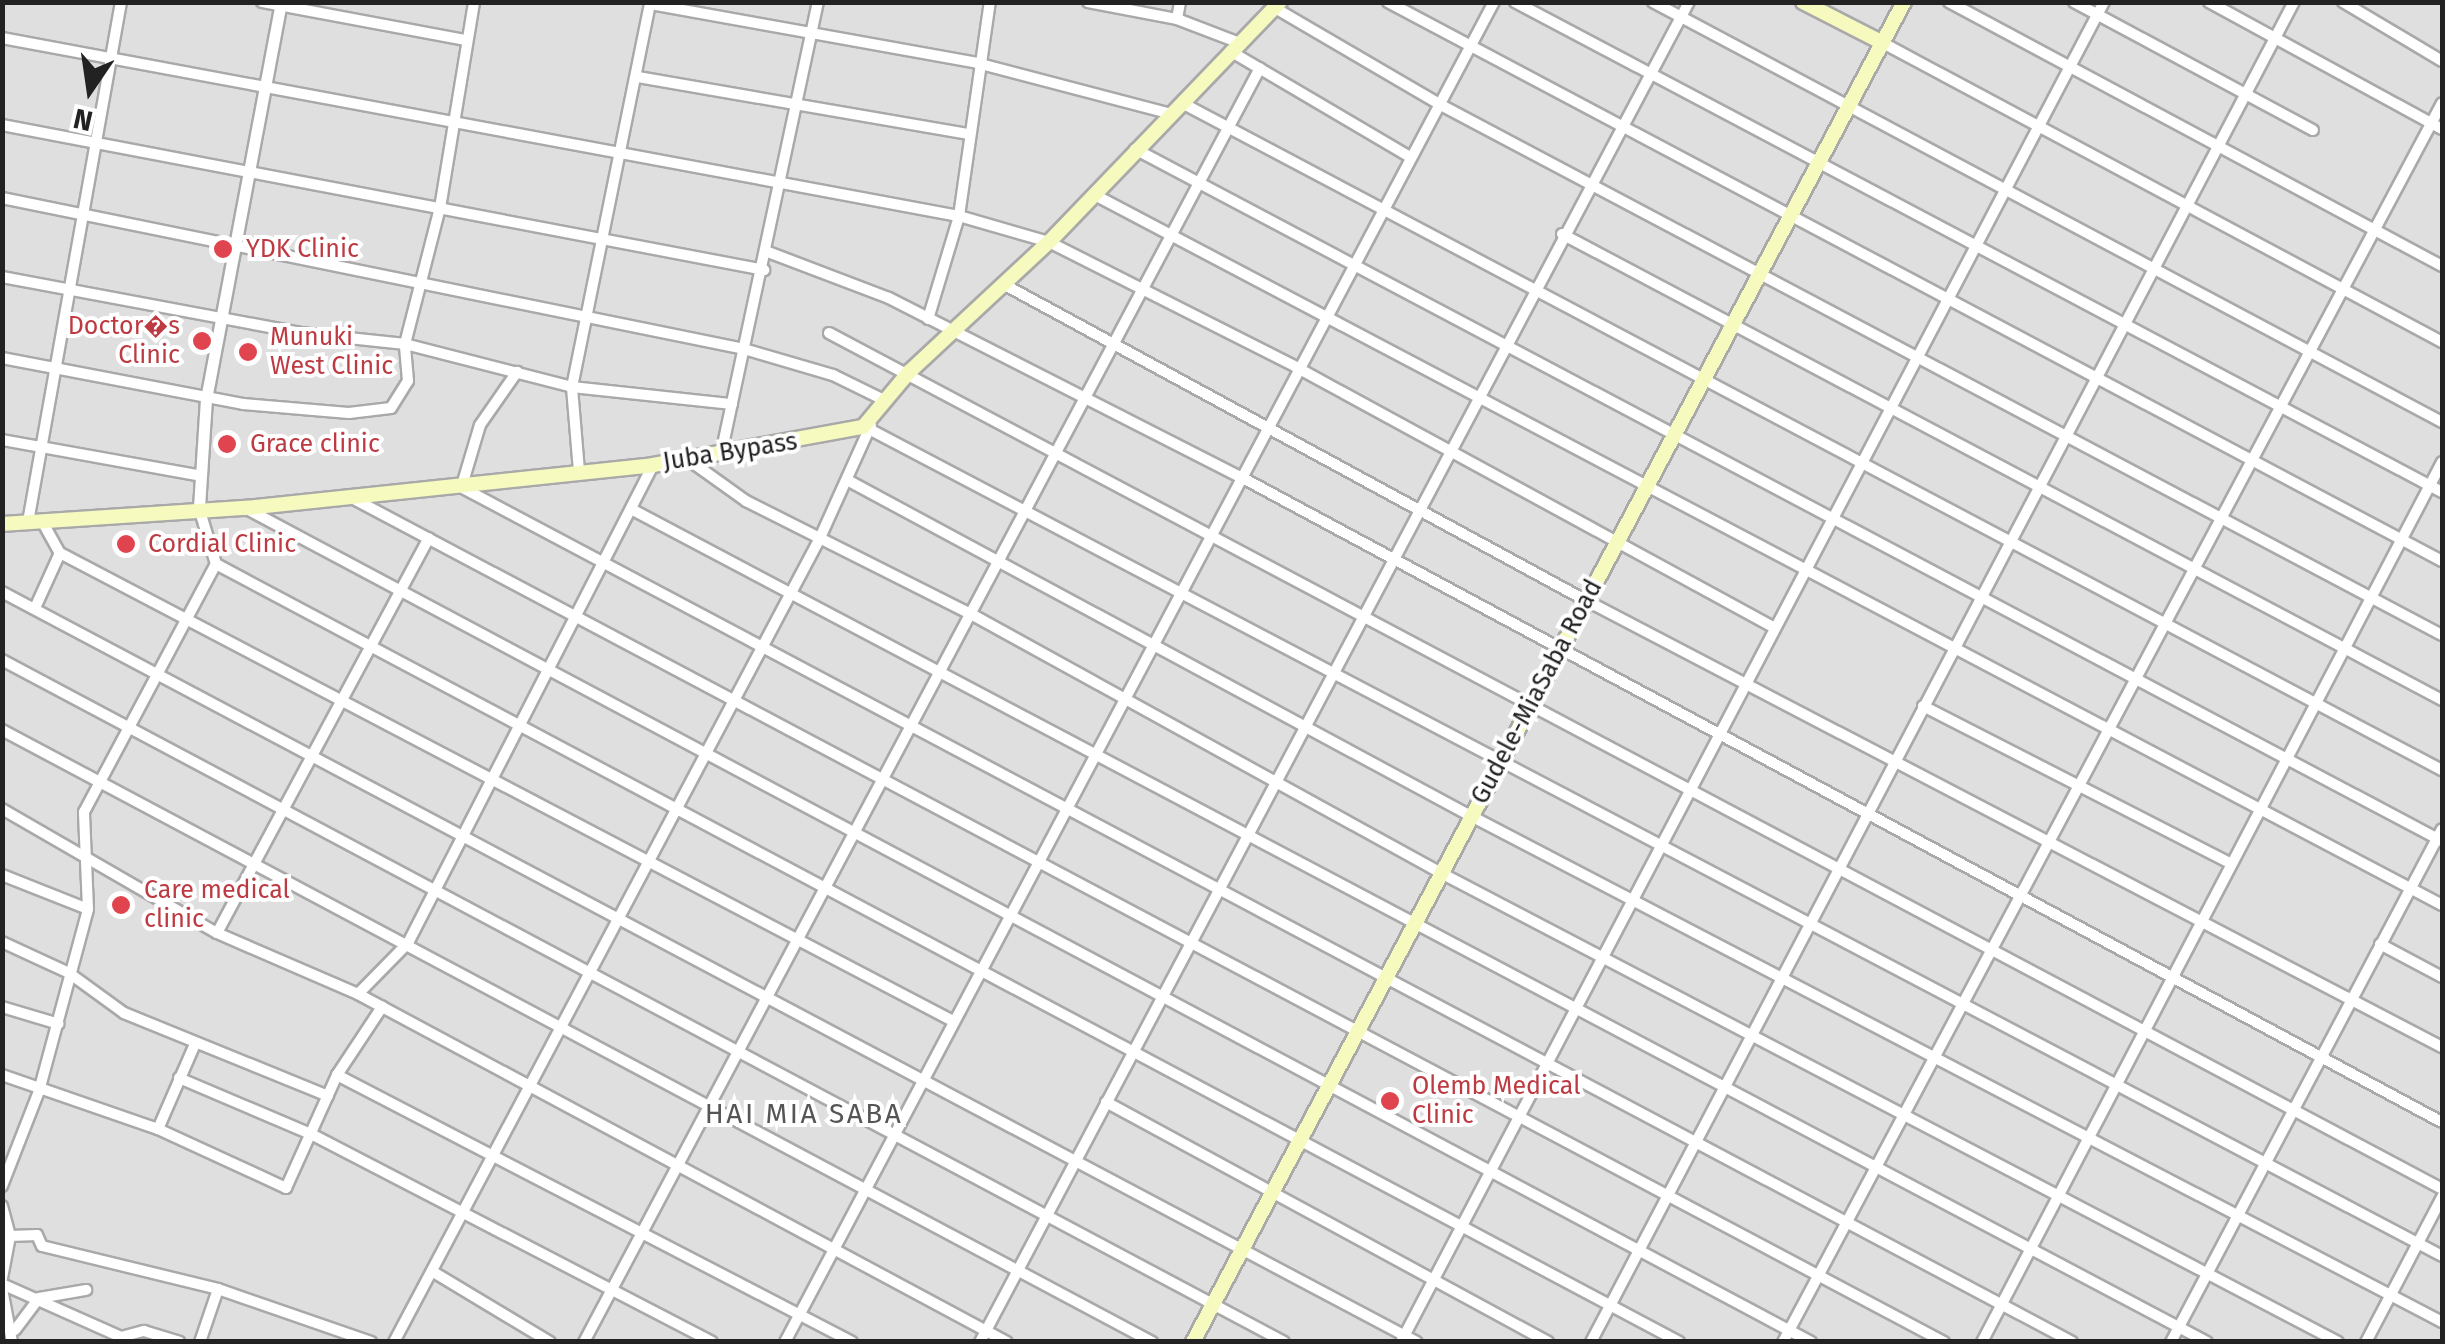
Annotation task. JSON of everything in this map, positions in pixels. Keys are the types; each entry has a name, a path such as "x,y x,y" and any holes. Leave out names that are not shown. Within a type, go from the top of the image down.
{"main road":[{"path":"1803,2 1883,43 1904,2"},
{"path":"871,425 908,372 957,332 1049,242 1278,5"},
{"name":"Gudele-MiaSaba Road","path":"1192,1342 1556,651 1883,43"},
{"name":"Juba Bypass","path":"2,524 199,507 246,508 653,465 871,425"}],"street":[{"path":"122,2 114,64 69,288 42,449 35,521 60,554 342,704 650,860 798,946 951,1020"},
{"path":"262,2 466,40"},
{"path":"2,358 206,398 387,410 408,382 405,344 417,282 440,208 474,2"},
{"path":"720,454 784,189 818,2"},
{"path":"928,319 959,216 977,63 990,2"},
{"path":"1088,2 1177,19 1234,47 1260,68 1408,156"},
{"path":"1177,19 1180,2"},
{"path":"1388,2 2442,561"},
{"path":"785,1342 830,1246 919,1076 1152,646 1322,316 1494,2"},
{"path":"1515,2 2442,492"},
{"path":"1653,2 2442,422"},
{"path":"980,1342 1647,72 1688,2"},
{"path":"1949,2 2068,68 2220,143 2442,266"},
{"path":"2074,2 2313,130"},
{"path":"1402,1338 1457,1224 2104,2"},
{"path":"2208,2 2437,126"},
{"path":"1591,1342 2294,2"},
{"path":"2343,2 2442,60"},
{"path":"579,472 572,387 598,241 638,76 650,3 977,63 1177,108 1230,128 2442,770"},
{"path":"2,1186 60,1024 69,974 88,909 82,851 84,812 216,564 199,507 196,475 206,398 269,93 281,4"},
{"path":"1278,5 1438,104 2224,514 2442,634"},
{"path":"2,38 114,64 784,189 959,216 1049,242 1296,367 1772,628"},
{"path":"1883,43 2188,204 2342,292 2442,342"},
{"path":"584,1342 641,1226 766,996 798,946 940,669 1202,185 1260,68"},
{"path":"638,76 968,134"},
{"path":"1786,1336 2375,230 2437,126 2442,103"},
{"path":"2,125 764,270"},
{"path":"1136,148 2441,836 2294,1105 2171,1342"},
{"path":"1093,194 2258,814 2442,905"},
{"path":"2,198 744,348 833,374 886,400"},
{"path":"1562,234 2442,700"},
{"path":"768,252 957,332 1240,476 1556,651 2174,976 2442,1122"},
{"path":"2,277 222,317 405,344 572,387 732,404"},
{"path":"1004,285 1114,347 1420,506 1586,600 2442,1047"},
{"path":"829,333 1210,530 1360,618 1531,703 1991,950 2294,1105 2442,1193 2366,1342"},
{"path":"518,372 480,425 458,483 2072,1342"},
{"path":"394,1342 435,1273 557,1025 619,921 674,807 819,540 849,481 871,425 1332,671 1661,838 2116,1086 2442,1256"},
{"path":"2,440 196,475"},
{"path":"686,458 819,540 971,614 1441,873 2062,1192 2338,1342"},
{"path":"1982,1342 2442,462"},
{"path":"358,994 408,944 431,893 580,620 653,465"},
{"path":"849,481 1471,816 1783,974 2442,1322"},
{"path":"350,498 729,704 1038,858 1944,1342"},
{"path":"246,508 854,836 1640,1249 1786,1336 1810,1342"},
{"path":"634,510 792,590 2208,1342"},
{"path":"217,934 429,538"},
{"path":"35,608 60,554"},
{"path":"216,564 371,650 827,886 1679,1342"},
{"path":"2,592 1075,1159 1402,1338 1417,1342"},
{"path":"2,660 431,893 893,1130 1284,1342"},
{"path":"1923,706 2230,863"},
{"path":"2,730 98,784 1020,1266 1152,1342"},
{"path":"2,809 82,851 217,934 358,994 1007,1342"},
{"path":"2,875 88,909"},
{"path":"2,942 69,974 124,1013 328,1096"},
{"path":"2380,944 2442,977"},
{"path":"2,1007 60,1024"},
{"path":"2,1075 158,1130 286,1188 338,1075 382,1007"},
{"path":"158,1130 195,1044"},
{"path":"338,1075 490,1155 641,1226 852,1342"},
{"path":"179,1078 313,1135 712,1342"},
{"path":"1106,1102 1548,1342"},
{"path":"2,1206 10,1236 2,1284 14,1336"},
{"path":"10,1236 27,1232 42,1246 218,1289 371,1342"},
{"path":"435,1273 550,1342"},
{"path":"2,1284 121,1337 144,1331 179,1342"},
{"path":"200,1342 218,1289"},
{"path":"14,1336 39,1298 86,1290"}],"shaded area":[{"path":"3,3 2442,3 2442,1341 3,1341"}],"place":[{"name":"YDK Clinic","path":"223,249"},
{"name":"Doctor�s Clinic","path":"202,341"},
{"name":"Munuki West Clinic","path":"248,352"},
{"name":"Grace clinic","path":"227,444"},
{"name":"Cordial Clinic","path":"126,544"},
{"name":"Care medical clinic","path":"121,905"},
{"name":"Olemb Medical Clinic","path":"1390,1101"}],"district":[{"name":"HAI MIA SABA","path":"804,1114"}]}
